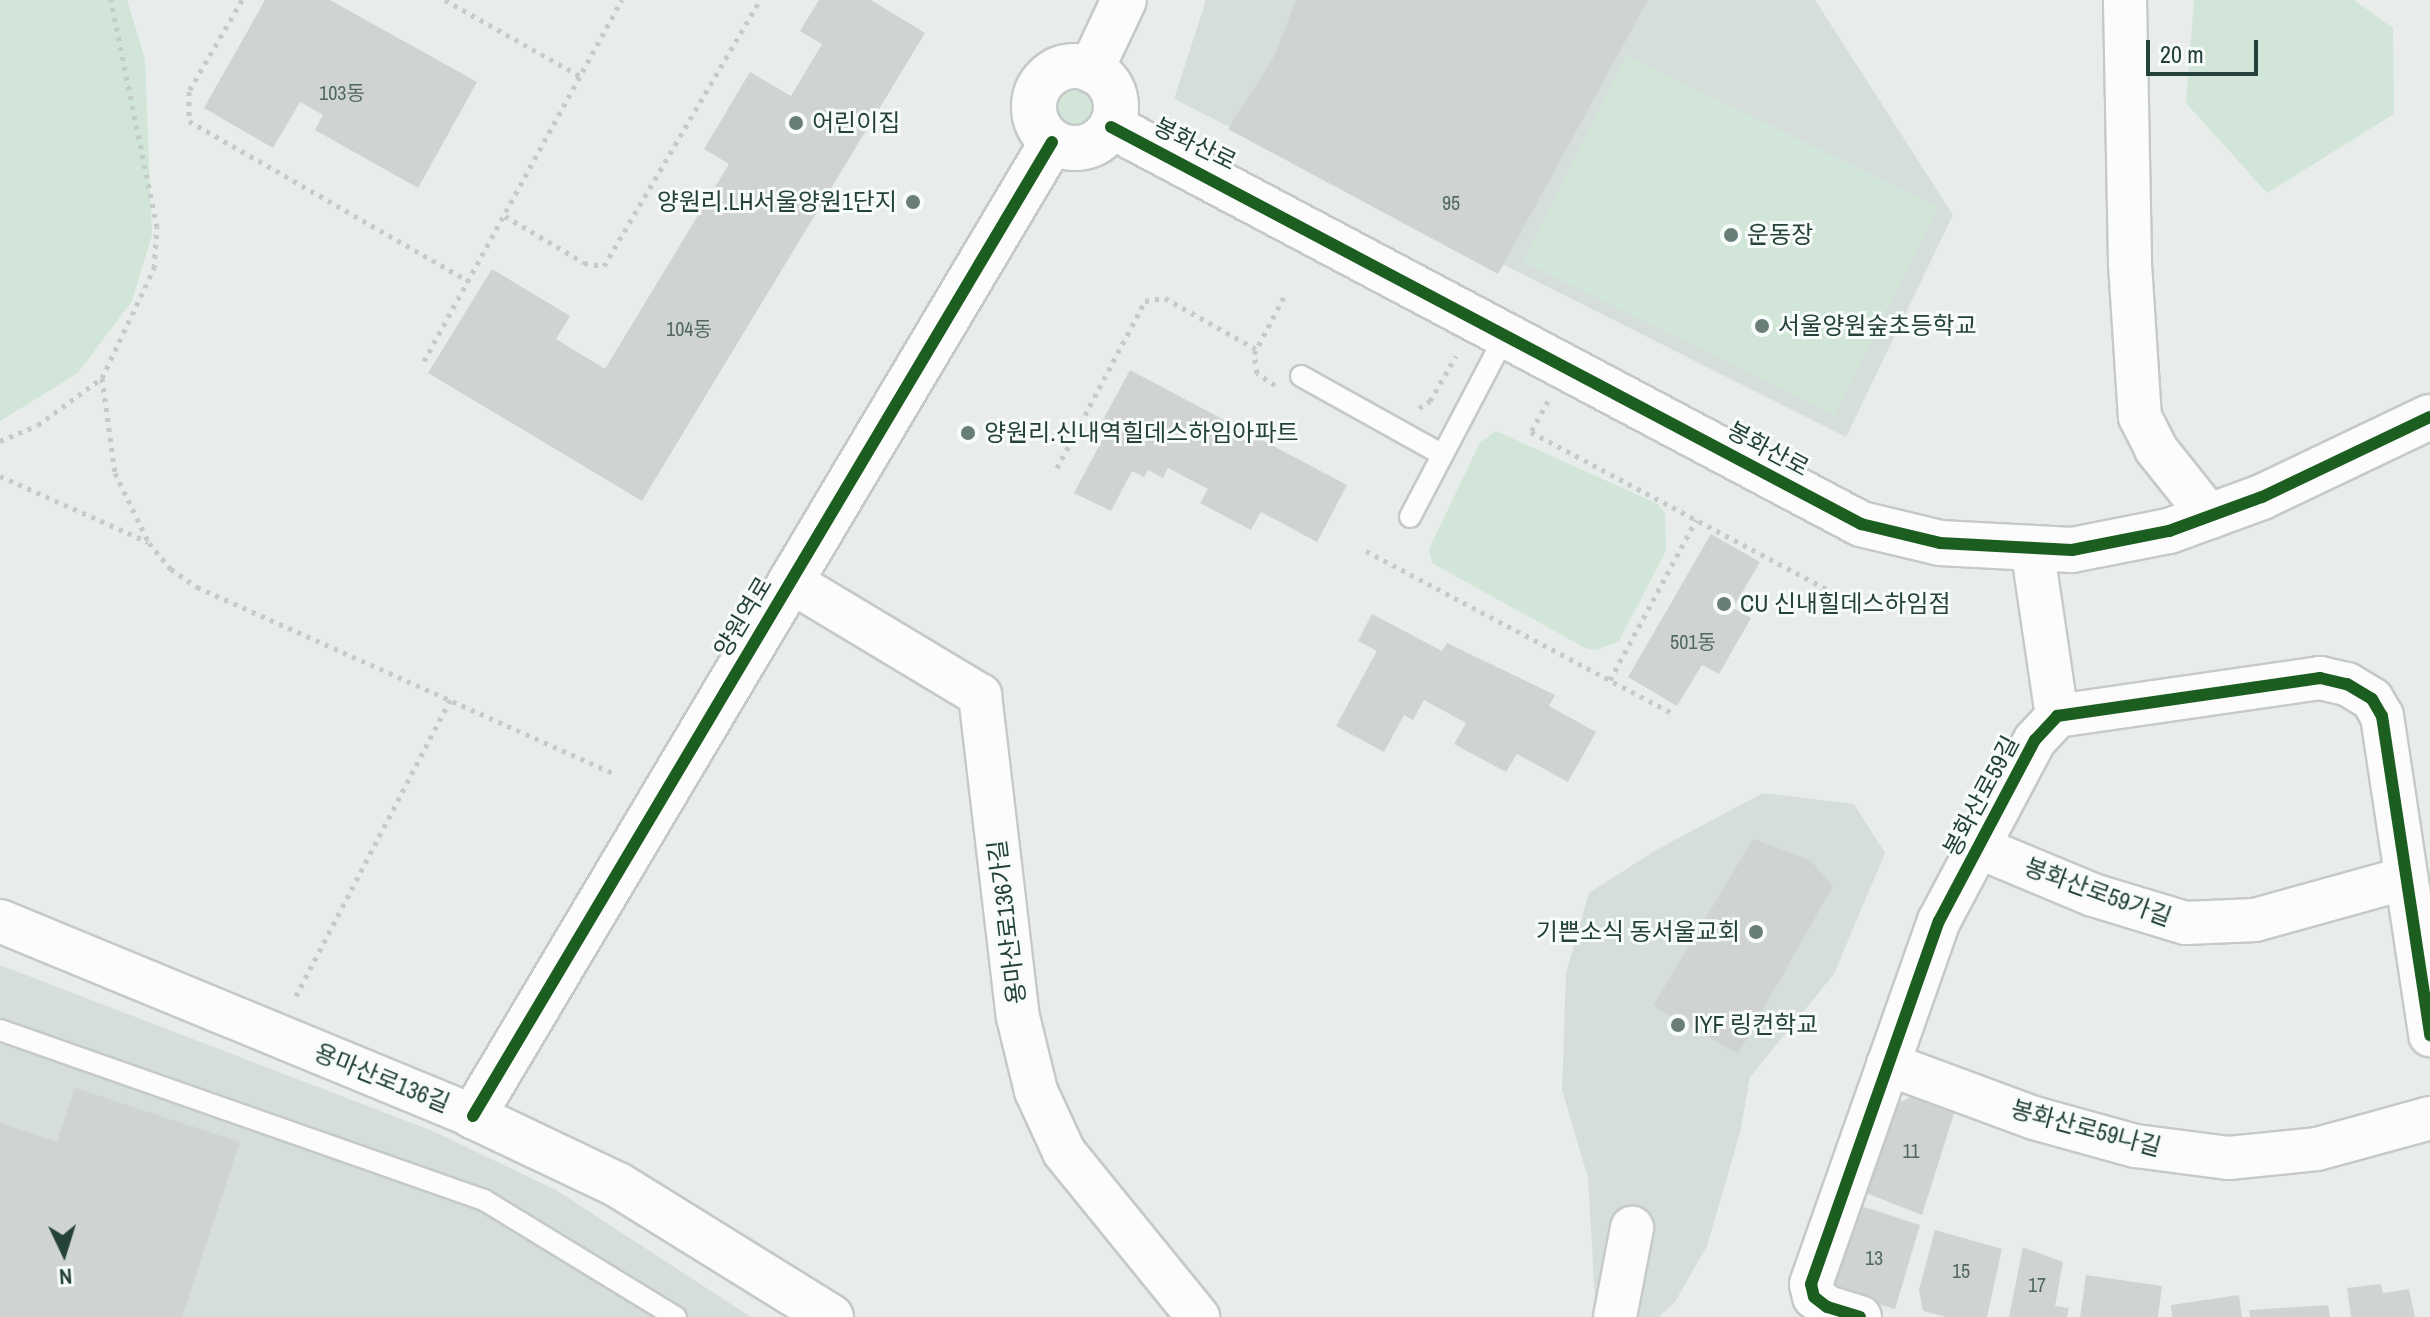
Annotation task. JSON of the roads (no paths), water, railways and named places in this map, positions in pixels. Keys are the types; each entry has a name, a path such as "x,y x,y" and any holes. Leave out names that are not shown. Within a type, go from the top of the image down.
{"street":[{"path":"1091,70 1124,0"},
{"path":"2125,0 2130,264 2140,417 2156,449 2210,517"},
{"path":"1064,68 1091,70 1111,87 1118,130 1092,145 1079,148 1052,142 1042,133 1034,108 1042,82 1064,68"},
{"name":"봉화산로","path":"1118,130 1507,332 1861,524 1940,543 2072,550 2169,531 2210,517 2430,417"},
{"name":"양원역로","path":"473,1116 1052,142"},
{"path":"2032,547 2057,716 2320,678 2347,684 2372,699 2382,716 2430,1035"},
{"name":"용마산로136가길","path":"790,581 980,695 1018,1017 1036,1091 1064,1152 1198,1317"},
{"name":"봉화산로59길","path":"1860,1317 1827,1307 1814,1297 1811,1284 1939,921 2035,740 2057,716"},
{"name":"봉화산로59가길","path":"1978,847 2093,895 2186,923 2255,920 2406,878"},
{"name":"용마산로136길","path":"0,921 473,1116 618,1185 831,1317"},
{"name":"봉화산로59나길","path":"1888,1064 2034,1118 2121,1142 2229,1158 2317,1149 2430,1118"},
{"path":"1615,1317 1632,1228"}],"lane":[{"path":"1410,517 1507,332"},
{"path":"1301,376 1443,455"},
{"path":"0,1030 484,1200 676,1317"}],"place":[{"name":"어린이집","path":"796,123"},
{"name":"양원리.LH서울양원1단지","path":"913,202"},
{"name":"운동장","path":"1731,235"},
{"name":"서울양원숲초등학교","path":"1762,326"},
{"name":"양원리.신내역힐데스하임아파트","path":"968,433"},
{"name":"CU 신내힐데스하임점","path":"1724,604"},
{"name":"기쁜소식 동서울교회","path":"1756,932"},
{"name":"IYF 링컨학교","path":"1678,1025"}]}
